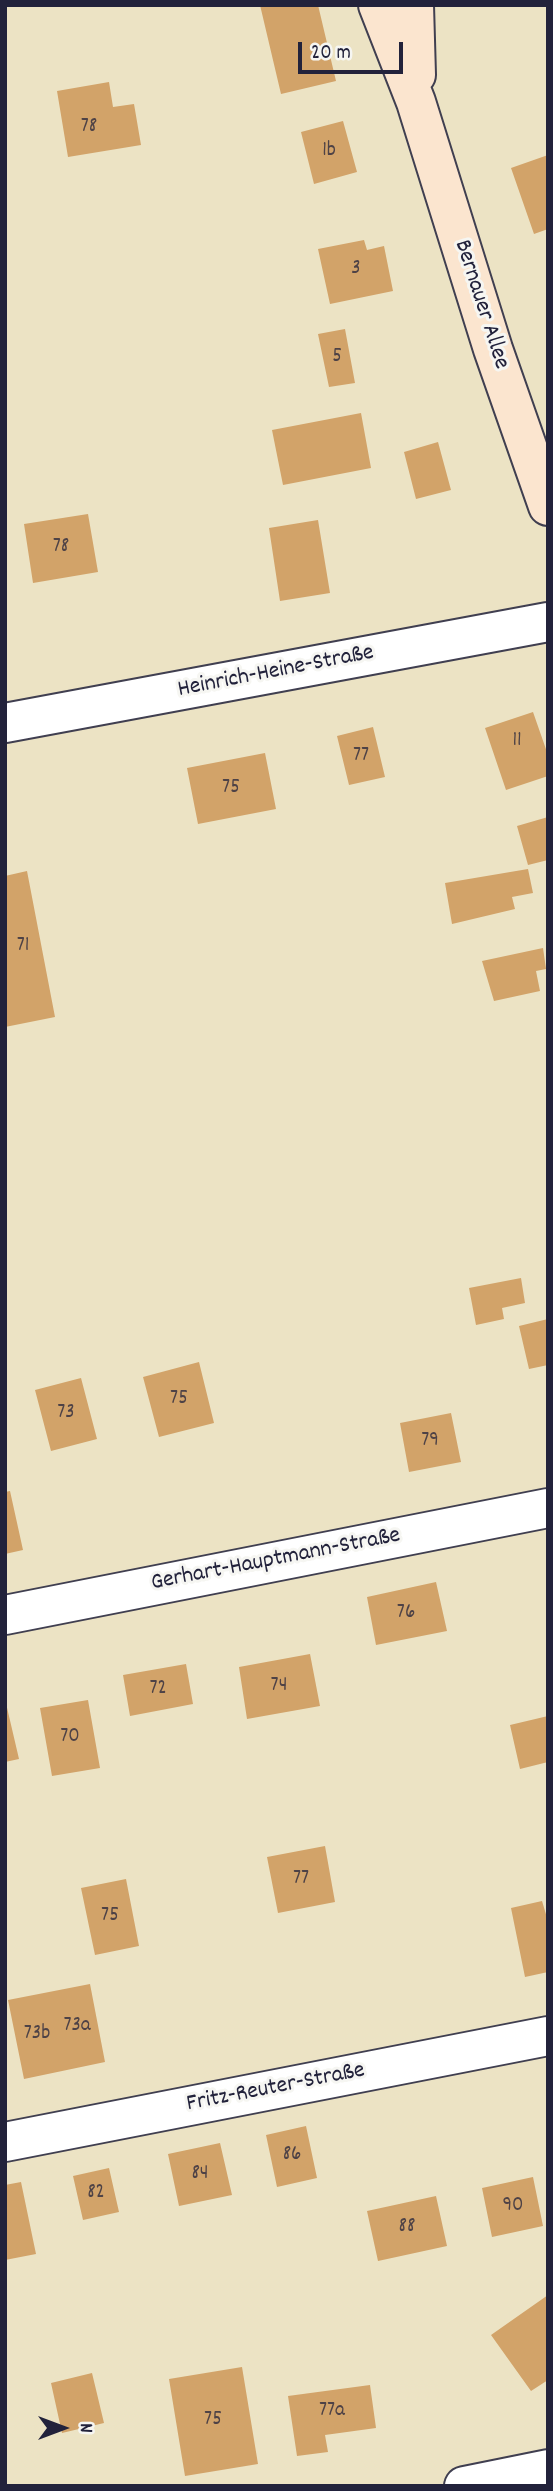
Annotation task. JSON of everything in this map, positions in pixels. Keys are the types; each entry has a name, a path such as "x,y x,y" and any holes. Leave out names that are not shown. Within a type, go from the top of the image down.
{"main road":[{"name":"Bernauer Allee","path":"378,5 416,102 493,349 548,506"},
{"name":"Bernauer Allee","path":"414,5 416,102"}],"street":[{"name":"Heinrich-Heine-Straße","path":"5,723 548,622"},
{"name":"Gerhart-Hauptmann-Straße","path":"5,1615 548,1508"},
{"name":"Fritz-Reuter-Straße","path":"5,2142 548,2036"},
{"path":"464,2486 548,2469"}],"building":[{"path":"260,5 318,5 336,81 281,94"},
{"path":"109,82 113,107 134,104 141,145 68,157 57,91"},
{"path":"343,121 357,172 314,184 301,132"},
{"path":"548,155 548,229 534,234 511,168"},
{"path":"364,240 367,250 384,246 393,291 330,304 318,249"},
{"path":"345,329 355,383 329,387 318,334"},
{"path":"361,413 371,468 283,485 272,430"},
{"path":"438,442 451,490 416,499 404,452"},
{"path":"88,514 98,572 33,583 24,524"},
{"path":"318,520 330,593 280,601 269,528"},
{"path":"533,712 548,755 548,776 506,790 485,728"},
{"path":"373,727 385,777 349,785 337,736"},
{"path":"265,753 276,809 198,824 187,768"},
{"path":"548,817 548,860 528,865 517,826"},
{"path":"528,869 533,893 512,897 515,909 452,924 445,883"},
{"path":"27,871 55,1017 5,1027 5,876"},
{"path":"543,948 546,969 536,971 540,991 494,1001 482,961"},
{"path":"521,1278 525,1303 502,1308 504,1319 476,1325 469,1288"},
{"path":"548,1319 548,1365 529,1369 519,1326"},
{"path":"199,1362 214,1423 159,1437 143,1377"},
{"path":"81,1378 97,1439 51,1451 35,1390"},
{"path":"451,1413 461,1462 409,1472 400,1423"},
{"path":"10,1491 23,1550 5,1554 5,1492"},
{"path":"436,1582 447,1631 376,1645 367,1597"},
{"path":"310,1654 320,1706 247,1719 239,1667"},
{"path":"186,1664 193,1704 130,1716 123,1675"},
{"path":"5,1699 19,1759 5,1762"},
{"path":"88,1700 100,1768 52,1776 40,1708"},
{"path":"548,1716 548,1762 520,1769 510,1725"},
{"path":"325,1846 335,1902 278,1913 267,1857"},
{"path":"126,1879 139,1946 95,1955 81,1888"},
{"path":"542,1901 548,1921 548,1972 525,1977 511,1908"},
{"path":"90,1984 105,2062 24,2079 8,2000"},
{"path":"306,2126 317,2178 277,2187 266,2135"},
{"path":"220,2143 232,2195 179,2206 168,2154"},
{"path":"109,2168 119,2212 83,2220 73,2176"},
{"path":"533,2177 543,2226 492,2237 482,2188"},
{"path":"21,2182 36,2254 5,2260 5,2185"},
{"path":"436,2196 447,2246 378,2261 367,2211"},
{"path":"548,2295 548,2380 531,2391 491,2335"},
{"path":"242,2367 258,2464 185,2476 169,2379"},
{"path":"92,2373 104,2423 62,2433 51,2383"},
{"path":"370,2385 376,2428 325,2435 328,2452 297,2456 288,2396"}]}
